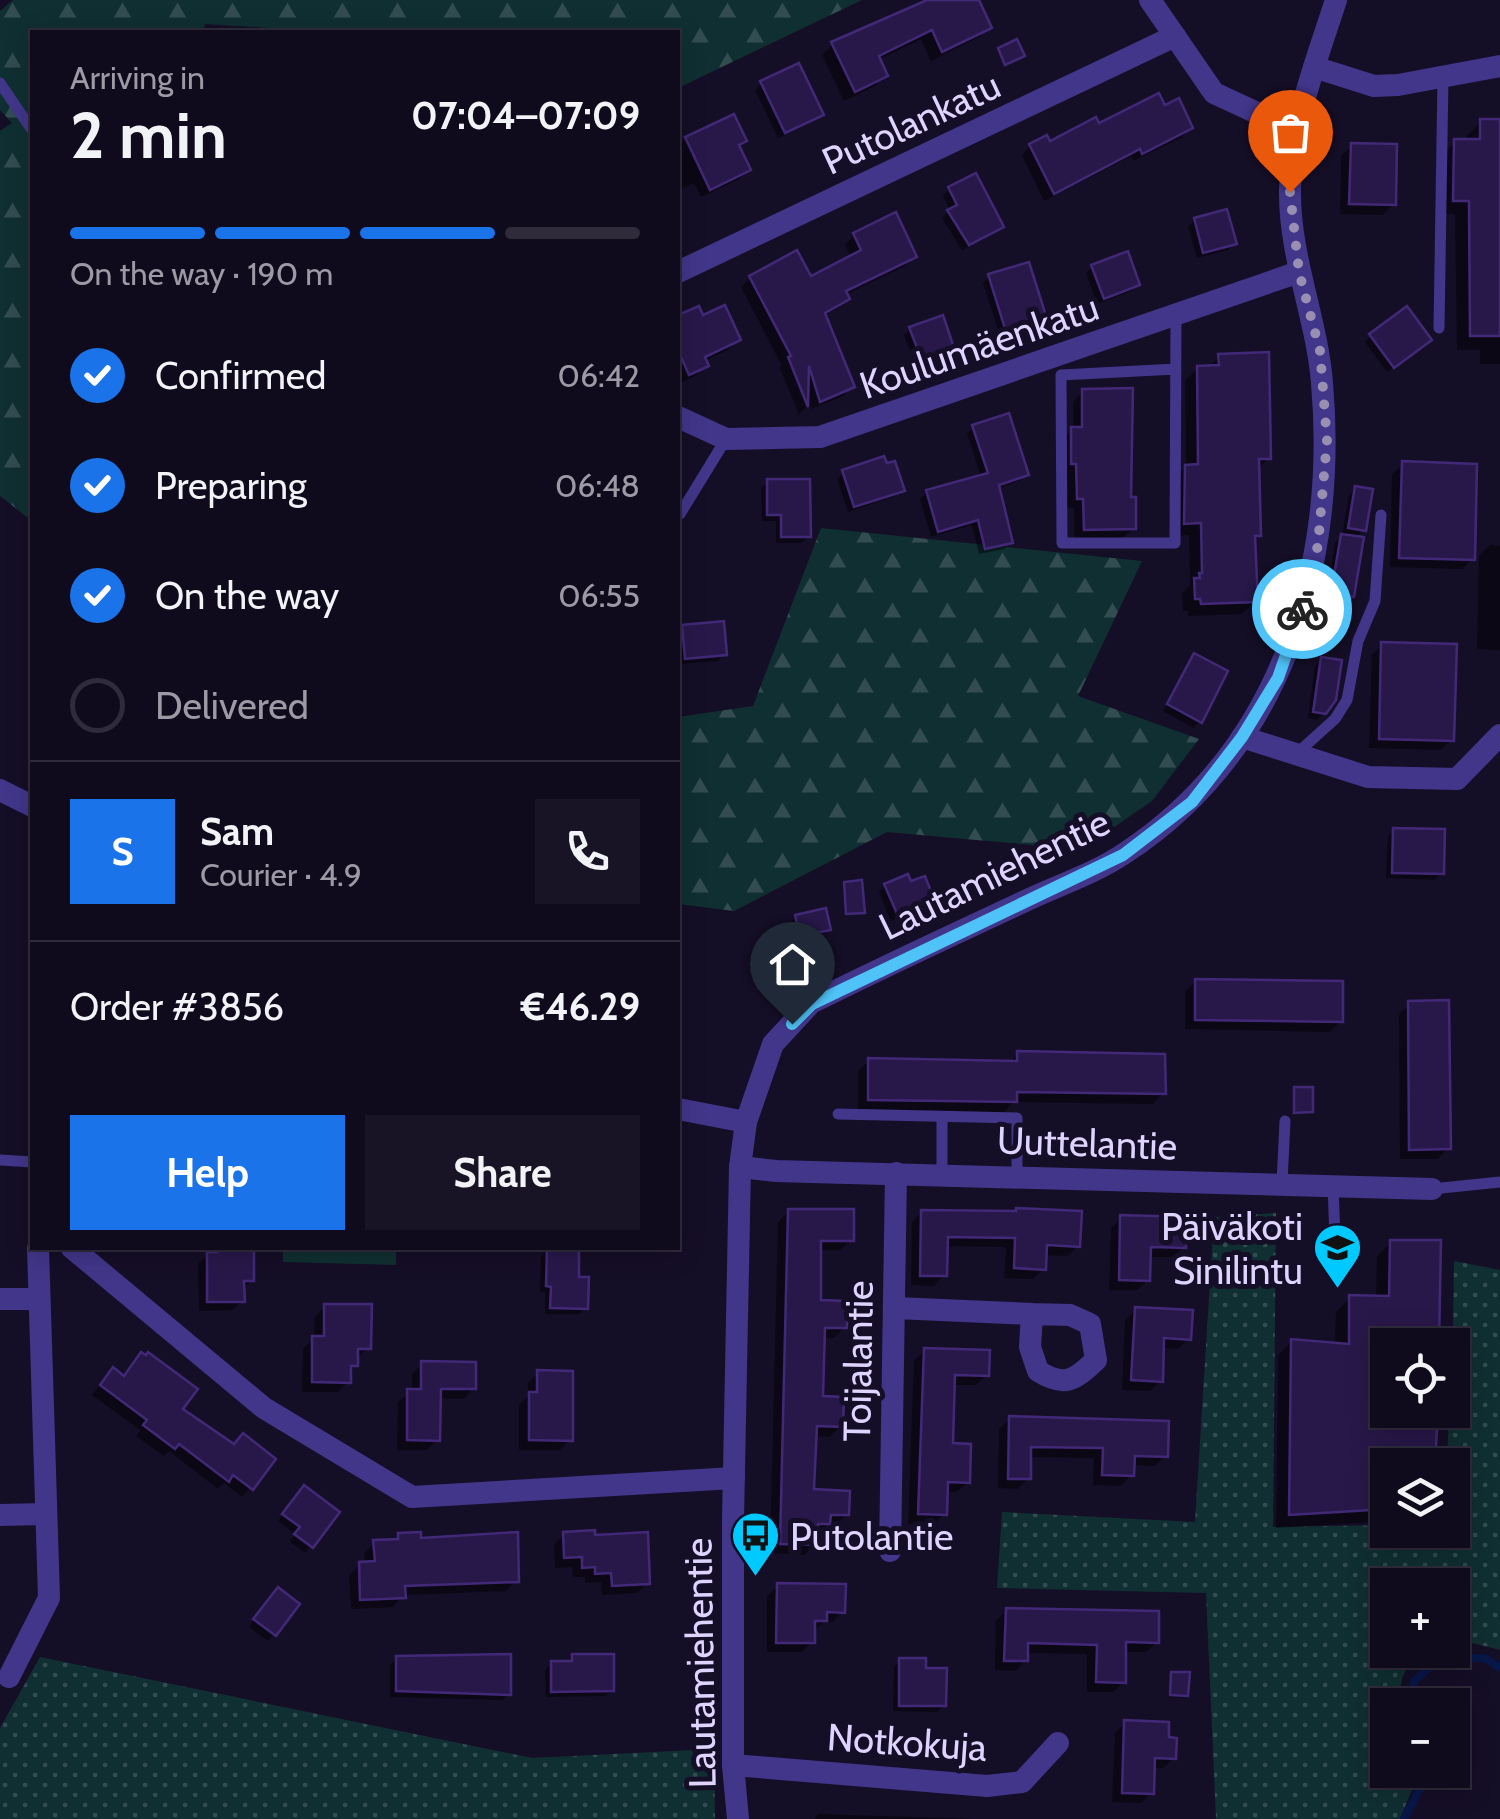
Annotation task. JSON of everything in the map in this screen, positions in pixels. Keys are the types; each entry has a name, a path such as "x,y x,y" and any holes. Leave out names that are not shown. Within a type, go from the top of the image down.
{"street":[{"path":"1150,0 1214,93 1296,131"},
{"name":"Lautamiehentie","path":"738,1819 733,1765 734,1478 740,1167 746,1122 773,1044 812,1004 1123,855 1192,802 1242,737 1278,678 1300,616 1318,545 1327,440 1320,351 1299,272 1290,192 1296,131 1336,0"},
{"name":"Putolankatu","path":"680,271 1174,36"},
{"path":"1314,67 1374,86 1500,66"},
{"name":"Koulumäenkatu","path":"680,419 726,440 820,437 1299,272"},
{"path":"1242,737 1368,777 1457,779 1500,735"},
{"path":"0,790 30,805"},
{"path":"680,1108 746,1122"},
{"name":"Uuttelantie","path":"740,1167 1432,1189"},
{"name":"Toijalantie","path":"890,1551 896,1172"},
{"path":"9,1677 49,1598 38,1250"},
{"path":"74,1250 264,1408 412,1497 734,1478"},
{"path":"0,1300 38,1299"},
{"path":"896,1308 1032,1314"},
{"path":"0,1516 46,1514"},
{"name":"Notkokuja","path":"733,1765 987,1786 1022,1782 1058,1743"}],"lane":[{"path":"1439,328 1443,77"},
{"path":"0,83 30,127"},
{"path":"1176,316 1176,369 1175,543 1062,542 1062,376 1176,369"},
{"path":"680,514 726,440"},
{"path":"1295,754 1335,719 1347,700 1358,641 1375,601 1382,516"},
{"path":"838,1114 1016,1118 1016,1176"},
{"path":"942,1116 942,1174"},
{"path":"1282,1183 1285,1121"},
{"path":"0,1160 30,1162"},
{"path":"1432,1189 1500,1182"},
{"path":"1333,1184 1336,1267"}],"green space":[{"path":"13,0 862,0 680,87 680,30 300,30 205,24 204,30 30,30 30,519 0,496 0,131 12,123 0,110 0,11"},
{"path":"821,528 1142,561 1078,696 1199,739 1152,801 1085,847 1051,860 1032,845 887,832 734,911 680,904 680,717 753,706"},
{"path":"1276,1213 1273,1527 1370,1525 1370,1548 1470,1548 1470,1448 1448,1448 1448,1428 1470,1428 1470,1328 1453,1328 1454,1261 1500,1270 1500,1650 1470,1642 1470,1568 1370,1568 1370,1668 1408,1668 1401,1688 1370,1688 1370,1788 1413,1788 1400,1819 1216,1819 1206,1593 997,1588 1002,1512 1195,1522 1214,1217"},
{"path":"283,1250 396,1250 396,1265 283,1262"},
{"path":"40,1657 532,1758 714,1749 715,1819 0,1819 0,1728"}],"building":[{"path":"927,0 979,0 992,28 942,52 932,30 879,56 888,76 855,92 831,42"},
{"path":"1017,39 1025,56 1005,65 998,48"},
{"path":"799,63 824,115 785,133 760,81"},
{"path":"1159,93 1165,105 1179,98 1193,128 1142,154 1140,149 1054,194 1029,144 1047,135 1050,141 1096,117 1099,123"},
{"path":"734,114 747,141 739,145 751,170 710,190 685,137"},
{"path":"1480,119 1500,119 1500,336 1470,336 1469,201 1453,201 1454,139 1480,139"},
{"path":"1351,143 1397,144 1396,205 1349,204"},
{"path":"976,173 1004,227 969,245 947,210 957,205 948,187"},
{"path":"1227,209 1237,244 1203,253 1194,218"},
{"path":"896,212 917,257 846,291 850,299 825,313 855,387 820,402 809,366 808,407 788,357 791,356 749,276 797,250 811,276 861,250 853,233"},
{"path":"1128,251 1140,285 1104,299 1091,265"},
{"path":"1029,262 1047,319 1006,332 988,274"},
{"path":"725,305 741,340 705,357 709,366 689,375 680,355 680,314 699,306 703,315"},
{"path":"1407,306 1432,340 1394,368 1369,334"},
{"path":"943,315 955,351 922,361 909,327"},
{"path":"1269,352 1271,459 1259,459 1261,536 1255,536 1258,602 1201,604 1200,599 1195,599 1194,578 1200,578 1202,573 1201,523 1184,524 1185,465 1198,464 1197,366 1219,365 1218,354"},
{"path":"1133,388 1131,497 1136,497 1136,529 1084,530 1083,499 1077,499 1076,464 1071,464 1071,427 1082,427 1082,389"},
{"path":"1009,413 1029,475 999,485 1013,543 985,549 978,520 938,532 926,490 988,473 972,425"},
{"path":"884,456 887,463 895,461 905,491 854,507 842,470"},
{"path":"1402,461 1477,464 1475,560 1399,558"},
{"path":"767,479 810,479 811,537 781,537 781,515 767,515"},
{"path":"1355,486 1373,489 1366,531 1348,528"},
{"path":"1341,534 1364,537 1354,597 1331,593"},
{"path":"724,621 727,655 685,659 682,625"},
{"path":"1381,642 1457,644 1454,741 1379,739"},
{"path":"1194,653 1228,671 1202,723 1167,704"},
{"path":"1321,657 1342,660 1336,700 1326,714 1313,712"},
{"path":"1393,828 1445,829 1444,874 1392,873"},
{"path":"908,874 911,881 925,876 935,901 898,916 884,884"},
{"path":"862,880 865,913 846,914 844,882"},
{"path":"826,908 831,930 799,936 795,915"},
{"path":"1195,979 1343,981 1343,1022 1195,1020"},
{"path":"1449,1000 1451,1149 1409,1150 1408,1001"},
{"path":"1017,1051 1165,1054 1166,1094 1017,1092 1017,1102 868,1100 868,1058 1017,1061"},
{"path":"1294,1087 1313,1087 1313,1112 1294,1113"},
{"path":"788,1209 854,1209 854,1241 821,1241 821,1300 847,1301 847,1328 825,1328 823,1396 844,1397 843,1427 817,1426 814,1489 850,1491 849,1515 831,1515 830,1524 818,1524 817,1545 780,1544"},
{"path":"921,1210 1082,1211 1080,1247 1047,1245 1046,1270 1014,1268 1015,1238 948,1237 947,1276 920,1276"},
{"path":"1120,1215 1187,1217 1186,1248 1151,1247 1150,1281 1119,1280"},
{"path":"1390,1240 1441,1240 1439,1328 1370,1328 1370,1428 1437,1428 1436,1448 1370,1448 1370,1510 1289,1515 1291,1339 1349,1344 1349,1295 1389,1296"},
{"path":"254,1250 254,1281 244,1281 245,1302 207,1302 207,1252"},
{"path":"547,1250 579,1250 579,1277 589,1277 588,1309 550,1308 551,1287 546,1286"},
{"path":"324,1304 372,1304 371,1349 358,1349 358,1366 351,1366 351,1383 312,1382 312,1336 324,1336"},
{"path":"1135,1307 1193,1310 1191,1340 1164,1338 1163,1382 1131,1380"},
{"path":"924,1348 990,1350 989,1376 955,1375 953,1443 971,1444 970,1483 948,1482 947,1515 918,1514"},
{"path":"141,1352 148,1352 198,1389 183,1409 234,1444 243,1433 276,1459 253,1490 233,1475 229,1482 179,1444 175,1449 143,1425 147,1420 100,1385 113,1367 124,1376"},
{"path":"421,1361 476,1362 476,1389 441,1389 440,1441 407,1440 407,1389 421,1389"},
{"path":"537,1370 573,1371 573,1441 529,1440 529,1392 537,1392"},
{"path":"1009,1416 1169,1421 1168,1457 1135,1456 1134,1476 1102,1475 1103,1448 1031,1447 1031,1479 1008,1479"},
{"path":"304,1485 340,1512 313,1548 294,1534 300,1527 282,1514"},
{"path":"595,1530 595,1535 648,1532 650,1584 612,1586 611,1573 595,1574 595,1567 582,1568 582,1557 564,1558 563,1532"},
{"path":"421,1532 421,1538 518,1532 519,1582 405,1586 406,1598 360,1600 359,1562 375,1561 373,1540 398,1539 398,1533"},
{"path":"777,1583 846,1584 845,1613 827,1612 827,1621 815,1621 815,1643 776,1643"},
{"path":"278,1587 300,1604 276,1636 253,1619"},
{"path":"1006,1608 1159,1611 1159,1643 1126,1642 1126,1683 1096,1682 1097,1645 1028,1643 1028,1661 1004,1661"},
{"path":"511,1654 511,1695 396,1691 396,1656"},
{"path":"572,1654 614,1654 614,1691 551,1692 551,1661 572,1661"},
{"path":"899,1658 926,1658 926,1668 947,1668 946,1706 899,1706"},
{"path":"1171,1672 1190,1672 1188,1696 1170,1695"},
{"path":"1124,1720 1169,1722 1169,1737 1177,1738 1176,1759 1155,1758 1154,1794 1122,1793"}],"waterway":[{"path":"1413,1688 1414,1681 1440,1658 1485,1658 1500,1668"},
{"path":"1404,1819 1420,1788"}],"way so far":[{"path":"1290,192 1299,272 1320,351 1327,440 1318,545 1302,609"}],"place":[{"name":"Päiväkoti Sinilintu","path":"1338,1290"},
{"name":"Putolantie","path":"755,1578"}],"route":[{"path":"792,1024 812,1004 898,960 1123,855 1192,802 1242,737 1278,678 1302,609"}]}
